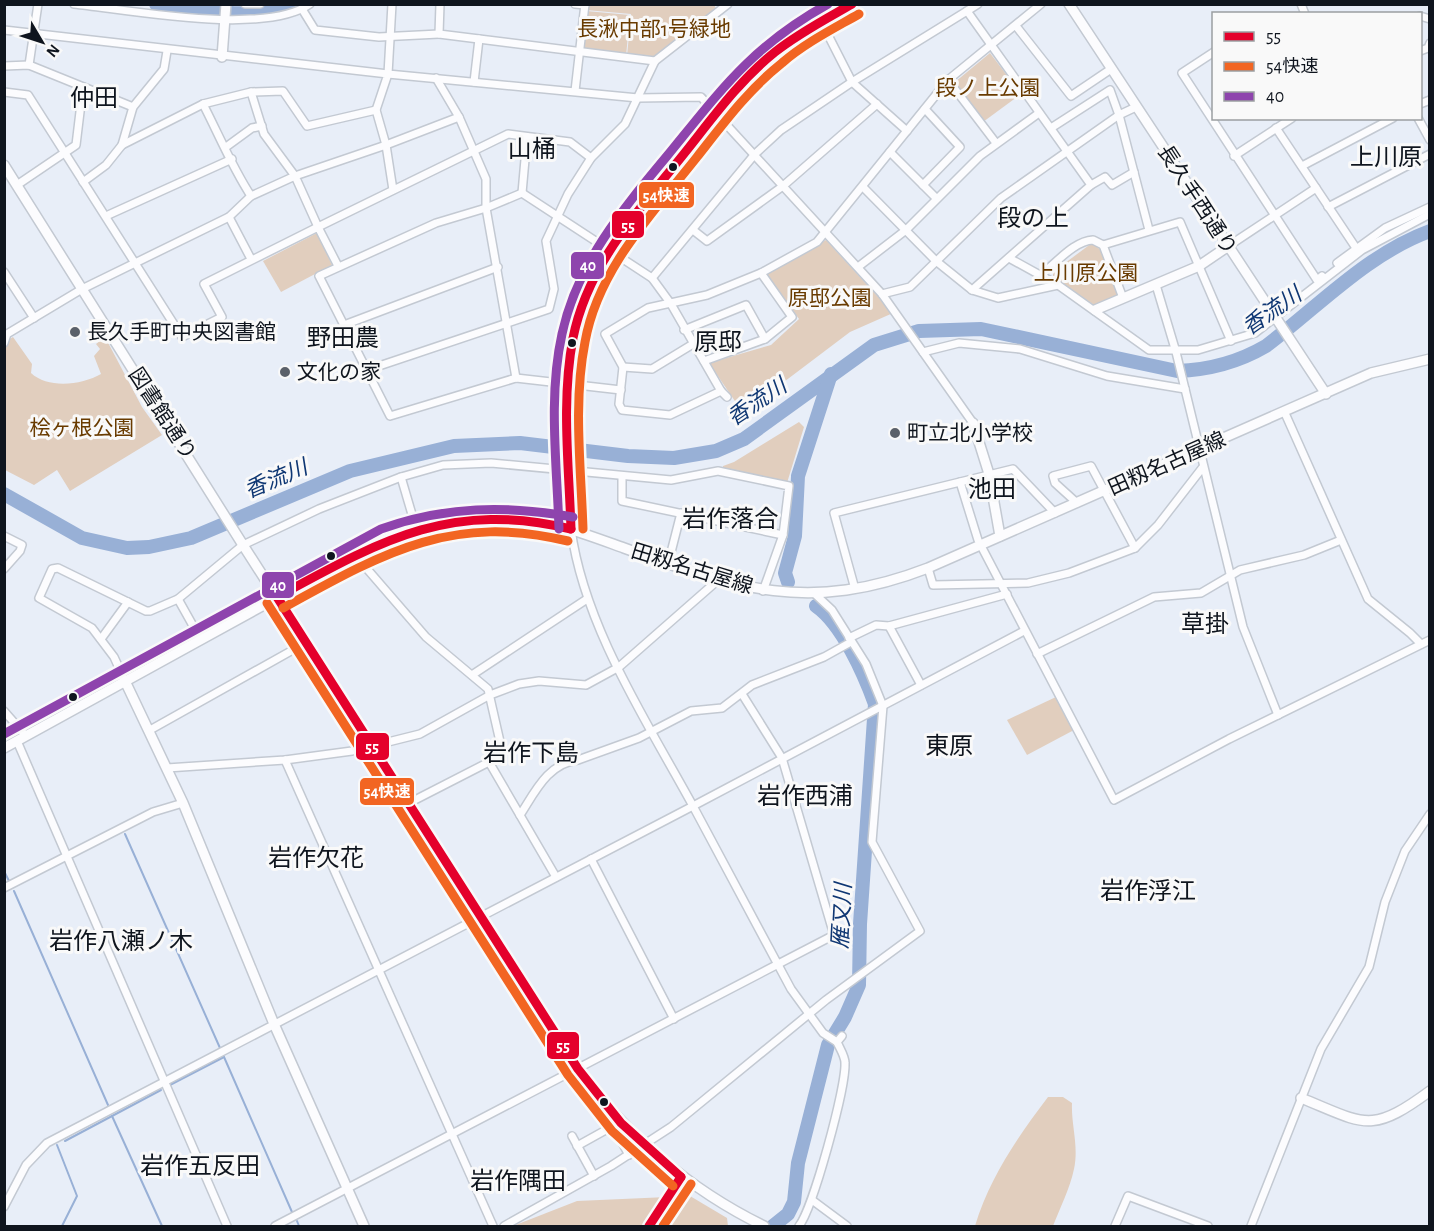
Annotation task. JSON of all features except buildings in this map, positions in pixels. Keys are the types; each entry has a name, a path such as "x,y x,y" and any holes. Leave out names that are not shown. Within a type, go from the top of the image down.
{"street":[{"path":"29,65 38,4"},
{"path":"74,4 263,21 302,9 310,4"},
{"path":"245,4 260,4"},
{"path":"392,4 388,74 376,110 386,145 393,190"},
{"path":"439,34 440,4"},
{"path":"575,4 585,5 575,91"},
{"path":"367,370 549,309 554,289 546,241 568,194 591,158 625,124 656,61 728,4"},
{"path":"819,4 826,31 852,82 907,131"},
{"path":"799,1227 812,1200 834,1122 845,1066 838,1040 828,1036 808,1014 777,965 652,732 587,599 575,558 571,528 567,434 568,382 573,335 589,287 609,249 717,113 764,61 797,35 853,4"},
{"path":"652,278 755,154 781,129 978,4"},
{"name":"長久手西通り","path":"1068,4 1326,394"},
{"path":"222,57 226,5"},
{"path":"721,391 670,415 622,410 619,404 623,367 605,334 648,308 707,295 761,273 817,242 948,80 1040,5"},
{"path":"302,9 315,30 390,36 439,34 656,61"},
{"path":"967,11 1091,185"},
{"path":"1016,26 1071,96 1111,69"},
{"path":"4,30 222,57 638,98 702,97 882,294 973,423 989,474 1000,536"},
{"path":"474,82 479,39"},
{"path":"83,182 106,165 122,145 133,107 164,69 167,51"},
{"path":"1210,113 1182,73 1212,53"},
{"path":"4,66 29,65 133,107"},
{"path":"436,78 459,117 487,185 486,208 516,378"},
{"path":"948,80 996,143"},
{"path":"17,185 76,145 83,87"},
{"path":"1051,128 1110,90 1119,115 1149,230"},
{"path":"4,92 28,95 182,337 222,317 204,284 473,149 508,134 570,142 591,158"},
{"path":"122,145 203,104 251,92 283,92 307,126 376,110"},
{"path":"251,92 264,134 295,176 338,266"},
{"path":"203,104 232,159 237,175 251,196"},
{"path":"693,230 707,242 783,186 877,104"},
{"path":"882,294 910,287 1001,198 1119,115 1136,107"},
{"path":"923,185 960,147 925,109"},
{"path":"858,267 906,230 936,198 996,143 1039,113"},
{"path":"4,343 7,334 82,289 229,217 251,196 295,176 459,117"},
{"path":"1214,120 1234,156 1317,280 1385,228 1430,207"},
{"path":"1234,156 1289,120"},
{"path":"1302,166 1389,120"},
{"path":"1419,120 1430,140"},
{"path":"226,147 252,128 262,126"},
{"path":"1276,128 1356,248"},
{"path":"522,193 527,137"},
{"path":"890,152 936,198"},
{"path":"1328,207 1430,154"},
{"path":"106,216 232,159"},
{"name":"図書館通り","path":"4,165 224,511 243,545"},
{"path":"972,290 1091,185 1105,177 1112,185 1134,172"},
{"path":"863,187 936,261 972,290 998,298 1058,285"},
{"path":"1095,310 1199,266 1316,188"},
{"path":"522,193 486,208 436,223 320,276 390,416 516,378 568,382 621,390"},
{"path":"522,193 652,278 671,304 684,330 721,391 727,397"},
{"path":"1009,258 1058,285 1149,351 1176,353 1231,341 1255,333 1276,320 1362,250 1430,214"},
{"path":"229,217 251,259"},
{"path":"1039,276 1057,264 1076,245 1090,239 1103,245 1180,222 1231,341"},
{"path":"1103,245 1123,298"},
{"path":"344,325 498,267"},
{"path":"4,272 8,284 34,318"},
{"path":"704,361 765,339 792,317 761,273"},
{"path":"1156,285 1176,353 1243,627 1278,715"},
{"path":"684,330 746,305 765,339"},
{"path":"921,349 959,343 1020,349 1107,376 1184,388"},
{"path":"623,367 652,369 693,344"},
{"name":"田籾名古屋線","path":"4,747 355,555 416,528 457,520 507,518 571,528 717,581 763,591 816,595 855,589 887,583 928,568 1371,373 1430,359"},
{"path":"1284,411 1368,599 1421,644"},
{"path":"364,1227 274,1024 183,803 117,663 87,623 39,597 52,569 58,568 146,611 178,599 243,545 319,509 401,477 443,465 491,463 671,480 718,471 789,486 783,535 763,591"},
{"path":"1077,503 1055,483 1053,476 1091,466 1135,548"},
{"path":"928,568 933,585 1028,583 1069,573 1135,548 1158,525 1203,467"},
{"path":"855,589 834,513 1013,469 1055,513"},
{"path":"622,476 622,501 783,535"},
{"path":"401,477 416,528"},
{"path":"960,482 978,540 1114,800 1430,640"},
{"path":"668,564 681,513"},
{"path":"4,536 22,545 20,551 4,569"},
{"path":"1037,654 1143,602 1167,595 1201,593 1231,575 1304,555 1341,540"},
{"path":"243,545 307,642 479,916 578,1069 599,1097 644,1145 681,1177 720,1203 763,1226"},
{"path":"355,555 426,637 488,689 490,695 501,746 495,759 409,803"},
{"path":"167,768 285,760 352,751 420,734 504,688 528,682 586,686 619,667 717,581"},
{"path":"520,815 544,777 568,761 578,760 652,732 691,711 722,708 752,685 841,648 876,625 889,626 1007,594"},
{"path":"504,1227 629,1155 688,1115 808,1014 920,932 872,842 883,706 866,664 832,610 816,595"},
{"path":"178,599 201,640"},
{"path":"472,675 587,599"},
{"path":"101,639 128,602"},
{"path":"889,626 921,685"},
{"path":"4,1207 26,1165 47,1143 1024,631"},
{"path":"150,730 307,642"},
{"path":"275,1227 834,935 782,758 742,694"},
{"path":"4,711 26,736"},
{"path":"17,741 227,1227"},
{"path":"285,760 493,1227"},
{"path":"489,762 556,877"},
{"path":"4,888 153,812 183,803"},
{"path":"1251,1227 1300,1098 1326,1039 1364,978 1376,945 1377,928 1385,902 1405,851 1430,814"},
{"path":"591,859 674,1019"},
{"path":"1300,1098 1349,1118 1373,1122 1393,1117 1430,1091"},
{"path":"577,1146 613,1126 629,1155"},
{"path":"572,1136 594,1176"},
{"path":"649,1227 681,1177"},
{"path":"1115,1227 1128,1196 1208,1227"},
{"path":"812,1200 847,1227"}],"green space":[{"name":"長湫中部1号緑地","path":"587,4 714,4 716,9 654,60 627,56 631,14 586,10"},
{"path":"586,11 630,15 626,56 582,49"},
{"name":"段ノ上公園","path":"990,53 1021,94 983,122 955,82"},
{"path":"317,233 332,265 281,292 263,261"},
{"name":"原邸公園","path":"826,240 893,313 850,332 743,413 709,363 771,345 799,319 767,274"},
{"name":"上川原公園","path":"1092,243 1102,251 1118,295 1094,305 1053,277 1053,272"},
{"name":"桧ヶ根公園","path":"13,337 32,364 31,373 46,381 65,384 84,381 101,374 94,356 100,349 96,344 105,337 142,407 162,435 70,491 57,470 34,485 5,470 4,347 5,342"},
{"path":"799,422 804,427 787,483 723,469 723,466 734,462"},
{"path":"1056,697 1074,730 1027,755 1007,720"},
{"path":"1048,1097 1063,1097 1072,1103 1076,1152 1072,1176 1053,1226 975,1226 988,1191 1006,1158"},
{"path":"690,1196 727,1218 728,1226 513,1226 577,1201"}],"waterway":[{"path":"156,4 225,13 262,13 292,4"},
{"name":"香流川","path":"4,494 82,538 127,548 149,547 191,538 350,471 454,446 520,443 628,456 674,458 716,451 744,439 874,345 919,331 981,329 1177,371 1212,367 1234,361 1266,346 1364,267 1385,253 1430,231"},
{"name":"雁又川","path":"788,582 785,573 795,536 798,476 831,374"},
{"name":"雁又川","path":"773,1226 788,1214 794,1202 798,1163 828,1045 845,1017 859,985 860,924 875,704 843,637 826,614 816,606"},
{"path":"125,834 220,1048"},
{"path":"4,871 9,881"},
{"path":"14,891 108,1105"},
{"path":"224,1057 292,1212"},
{"path":"168,1086 224,1057"},
{"path":"65,1141 161,1090"},
{"path":"112,1116 162,1226"},
{"path":"57,1145 77,1196 62,1226"},
{"path":"297,1221 299,1226"}],"transit line":[{"name":"40","path":"559,529 554,431 555,382 562,334 578,284 603,239 618,218 721,90 757,54 778,37 828,4"},
{"name":"55","path":"571,529 567,386 573,338 580,311 591,285 618,238 635,215 717,111 750,74 775,52 813,26 852,4"},
{"name":"54快速","path":"583,529 579,435 581,365 592,315 614,266 645,221 758,84 800,49 859,14"},
{"name":"40","path":"4,734 381,529 429,516 476,510 500,509 573,517"},
{"name":"55","path":"277,597 349,559 383,543 417,531 452,523 488,520 528,521 571,529"},
{"name":"54快速","path":"283,608 386,555 419,543 453,535 488,532 526,534 568,541"},
{"name":"55","path":"277,597 578,1069 621,1123 681,1177"},
{"name":"54快速","path":"267,603 568,1075 612,1131 673,1186"},
{"name":"55","path":"649,1226 681,1177"},
{"name":"54快速","path":"663,1226 691,1184"}],"place":[{"name":"長久手町中央図書館","path":"75,332"},
{"name":"文化の家","path":"285,372"},
{"name":"町立北小学校","path":"895,433"}],"district":[{"name":"仲田","path":"94,99"},
{"name":"山桶","path":"532,150"},
{"name":"上川原","path":"1386,158"},
{"name":"段の上","path":"1033,219"},
{"name":"野田農","path":"343,339"},
{"name":"原邸","path":"718,343"},
{"name":"池田","path":"992,490"},
{"name":"岩作落合","path":"730,520"},
{"name":"草掛","path":"1205,625"},
{"name":"東原","path":"949,747"},
{"name":"岩作下島","path":"531,754"},
{"name":"岩作西浦","path":"805,797"},
{"name":"岩作欠花","path":"316,859"},
{"name":"岩作浮江","path":"1148,892"},
{"name":"岩作八瀬ノ木","path":"121,942"},
{"name":"岩作五反田","path":"200,1167"},
{"name":"岩作隅田","path":"518,1182"}]}
